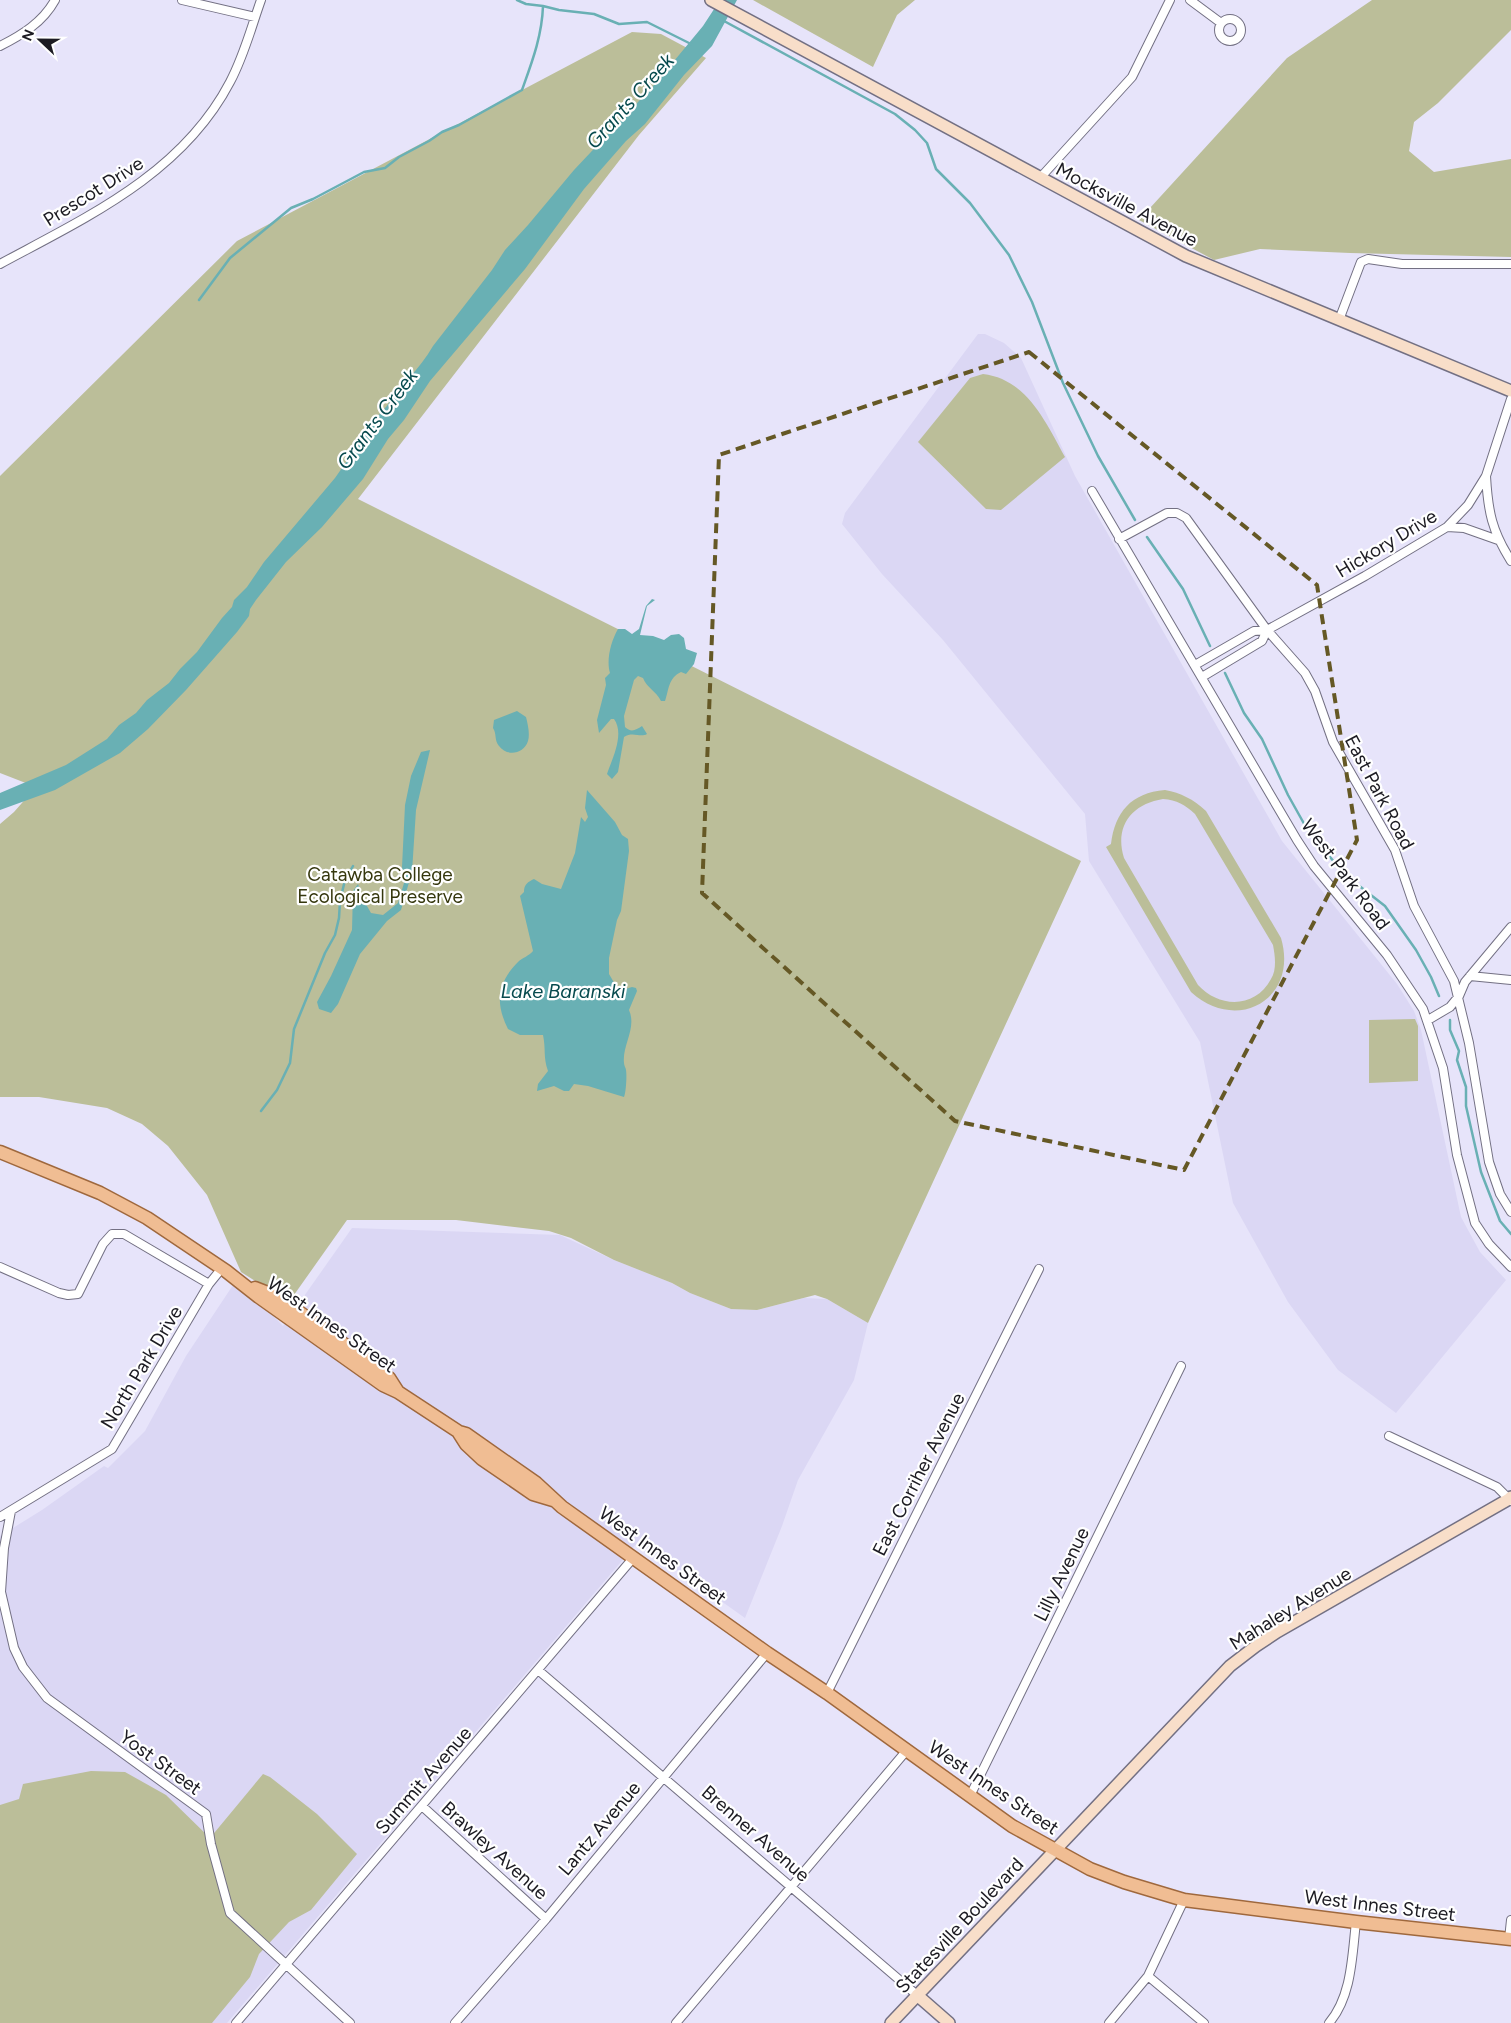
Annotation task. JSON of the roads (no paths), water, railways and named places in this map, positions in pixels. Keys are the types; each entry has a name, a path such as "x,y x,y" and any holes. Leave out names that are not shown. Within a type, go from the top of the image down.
{"main road":[{"name":"West Innes Street","path":"0,1152 100,1193 147,1218 246,1285 278,1297 389,1378 398,1392 459,1432 466,1434 536,1483 556,1500 767,1653 827,1693 1012,1826 1054,1850 1124,1882 1184,1900 1510,1939"}],"street":[{"path":"0,46 13,40 43,18 55,0"},
{"path":"182,0 255,17"},
{"name":"Prescot Drive","path":"0,264 128,192 166,163 202,124 229,84 244,52 260,0"},
{"name":"Mocksville Avenue","path":"711,0 1186,256 1511,392"},
{"path":"1040,178 1132,77 1170,0"},
{"path":"1190,0 1222,23"},
{"path":"1339,320 1361,262 1368,259 1402,264 1511,264"},
{"name":"Hickory Drive","path":"1195,665 1254,631 1267,630 1365,576 1447,527 1468,505 1486,476 1511,399"},
{"path":"1486,476 1489,515 1498,540 1511,561"},
{"name":"West Park Road","path":"1092,491 1297,840 1314,866 1387,955 1412,991 1428,1020 1443,1068 1457,1154 1475,1222 1489,1244 1511,1267"},
{"name":"East Park Road","path":"1119,538 1167,513 1172,512 1182,515 1267,630 1304,673 1315,691 1333,742 1395,850 1414,906 1454,981 1469,1043 1489,1162 1500,1194 1511,1212"},
{"path":"1447,527 1464,528 1498,540"},
{"name":"Hickory Drive","path":"1202,677 1262,641 1267,630"},
{"path":"1428,1020 1450,1007 1459,996 1470,976 1511,927"},
{"path":"1470,976 1511,980"},
{"path":"0,1267 59,1293 68,1295 78,1294 103,1244 112,1234 124,1234 209,1284"},
{"name":"North Park Drive","path":"0,1517 112,1449 209,1284 222,1268"},
{"name":"East Corriher Avenue","path":"827,1693 1039,1269"},
{"name":"Lilly Avenue","path":"970,1796 1181,1366"},
{"path":"1389,1436 1498,1487 1510,1499"},
{"name":"Mahaley Avenue","path":"1054,1850 1230,1666 1278,1632 1510,1499"},
{"name":"Yost Street","path":"11,1511 4,1548 1,1592 14,1648 23,1668 47,1698 206,1814 211,1844 230,1913 350,2023"},
{"name":"Summit Avenue","path":"236,2023 634,1557"},
{"name":"Lantz Avenue","path":"455,2023 546,1918 767,1653"},
{"name":"Brenner Avenue","path":"538,1670 664,1776 949,2023"},
{"path":"676,2023 907,1750"},
{"name":"Brawley Avenue","path":"422,1806 546,1918"},
{"name":"Statesville Boulevard","path":"891,2023 1054,1850"},
{"path":"1108,2023 1148,1976 1184,1900"},
{"path":"1510,1939 1511,1920"},
{"path":"1329,2023 1339,2012 1347,1990 1356,1922"},
{"path":"1148,1976 1204,2023"}],"water":[{"name":"Grants Creek","path":"720,0 737,0 712,46 684,75 645,124 626,141 584,189 525,269 430,381 404,420 388,439 363,479 322,527 286,562 256,600 250,609 249,616 237,632 186,690 148,729 120,753 55,790 0,810 0,793 66,765 107,739 119,725 136,713 147,700 169,683 197,652 264,562 335,478 398,389 422,363 505,250 574,170 655,84 703,26"},
{"path":"652,599 655,600 647,606 640,635 653,636 664,640 671,635 679,634 684,638 686,649 697,653 694,664 686,674 681,672 671,681 665,701 661,701 643,678 638,676 634,680 624,716 625,727 636,730 642,726 647,734 627,735 624,737 618,772 612,779 607,774 618,739 617,725 614,719 611,719 599,733 597,720 606,685 605,678 610,673 610,651 618,629 625,629 632,634 639,629 646,606"},
{"path":"517,711 526,717 529,738 523,749 515,753 506,752 497,744 493,728 494,720"},
{"path":"430,750 416,810 412,872 401,910 387,921 360,954 338,1004 331,1013 319,1009 317,1002 352,930 353,891 358,884 363,899 371,913 383,915 398,903 404,883 402,867 405,805 411,776 421,752"},
{"name":"Lake Baranski","path":"587,790 615,822 622,835 628,839 629,851 621,911 617,920 609,958 609,974 619,991 632,987 636,988 637,991 629,1010 631,1023 624,1056 626,1088 624,1097 588,1086 574,1084 569,1091 564,1091 554,1086 537,1091 538,1084 548,1071 543,1035 520,1035 508,1029 501,1011 500,994 506,978 518,962 533,951 520,896 527,884 534,879 542,884 561,889 575,853 581,817 585,822 588,817 585,808"}],"waterway":[{"path":"517,0 526,4 594,14 619,24 647,22 691,44"},
{"path":"199,300 230,258 291,208 313,199 364,172 385,168 399,157 442,132 459,125 522,90 539,38 543,6"},
{"path":"724,21 895,114 915,130 927,143 936,169 970,203 1009,255 1032,302 1063,383 1098,456 1135,520"},
{"path":"1147,537 1183,589 1210,646"},
{"path":"1225,673 1244,713 1262,739 1288,795 1307,829 1344,874 1385,906 1416,950 1439,996"},
{"path":"261,1111 277,1090 290,1063 294,1029 325,953 335,935 345,880 353,866"},
{"path":"1450,1020 1450,1030 1459,1051 1457,1060 1466,1087 1466,1106 1481,1172 1500,1221 1511,1234"}],"park label":[{"name":"Catawba College Ecological Preserve","path":"380,885"}]}
